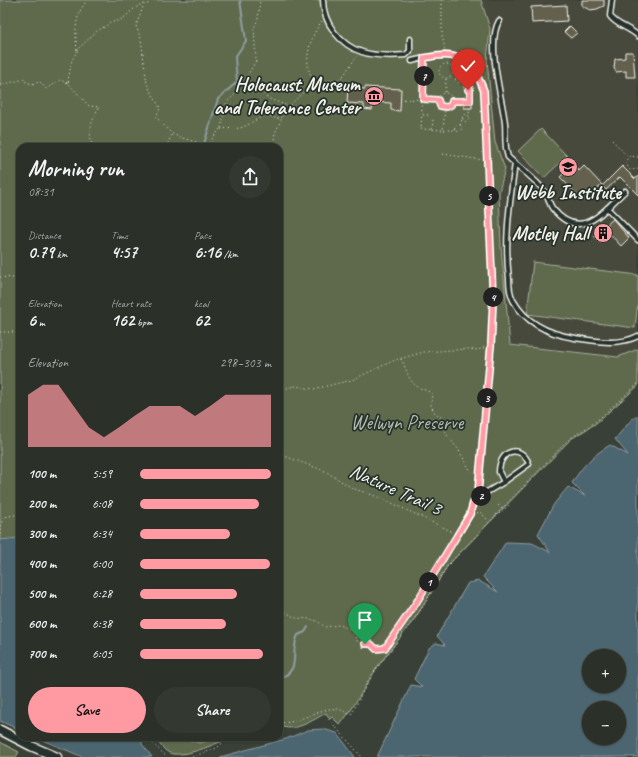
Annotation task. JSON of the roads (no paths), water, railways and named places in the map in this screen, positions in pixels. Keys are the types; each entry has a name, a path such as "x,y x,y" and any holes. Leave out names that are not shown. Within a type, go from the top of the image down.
{"street":[{"path":"0,730 16,738"},
{"path":"21,741 56,757"}],"lane":[{"path":"323,0 325,17 329,26 339,37 360,52 406,56 410,51 410,39"},
{"path":"612,0 610,16 615,23 628,28 638,36"},
{"path":"499,21 495,34 496,72 505,123 506,151 508,157 546,193 552,208 568,222 580,224 589,223 625,191"},
{"path":"412,61 446,54 468,63 478,77 484,91 493,300 491,345 478,492 482,495 504,482 529,464 527,458 521,452 514,451 507,453 502,458 498,472 504,482"},
{"path":"514,163 506,244 512,298 519,311 532,323 545,331 563,336 610,342 630,340 638,336"},
{"path":"607,208 638,240"},
{"name":"Nature Trail 3","path":"458,534 470,514 473,503 482,495"}],"water":[{"path":"638,416 638,757 377,757 411,685 422,687 414,679 429,648 436,643 445,645 437,636 468,583 479,581 498,592 483,577 506,542 532,543 550,552 538,534 554,504 568,487 585,496 572,483 580,471 593,457 610,445 628,455 615,439 632,419"},
{"path":"16,538 16,728 0,721 0,540"},
{"path":"323,729 337,733 355,757 220,757 283,741 308,730"},
{"path":"45,741 142,741 142,744 152,757 83,757"}],"waterway":[{"path":"204,143 218,99 237,82 235,57 246,41 240,0"},
{"path":"283,677 291,670 293,665 298,635 305,632 308,627"}],"place":[{"name":"Holocaust Museum and Tolerance Center","path":"374,96"},
{"name":"Webb Institute","path":"568,167"},
{"name":"Motley Hall","path":"603,233"}],"park label":[{"name":"Welwyn Preserve","path":"407,422"}]}
